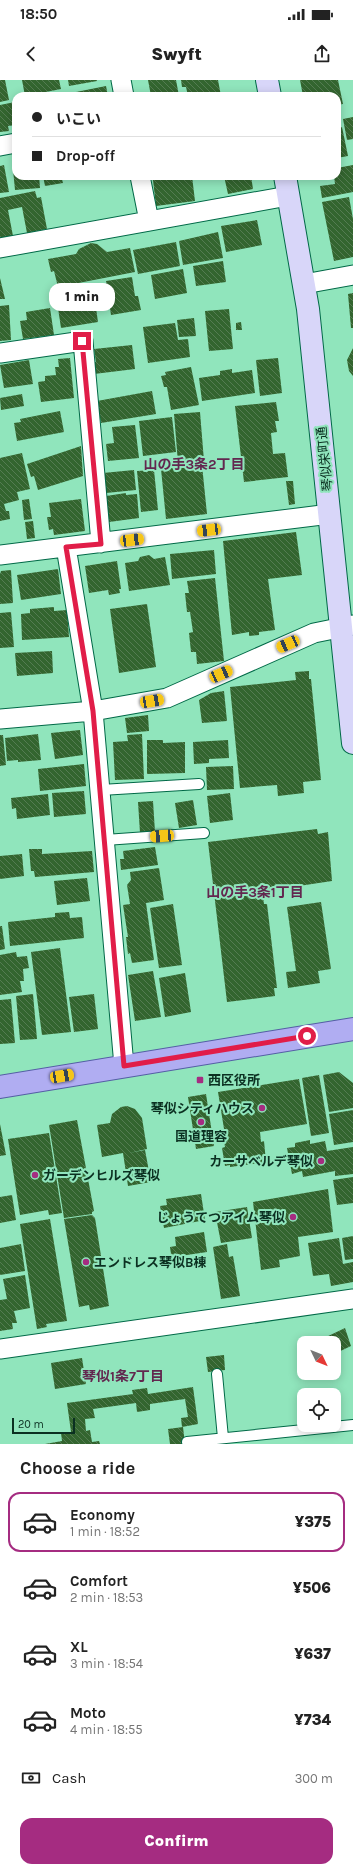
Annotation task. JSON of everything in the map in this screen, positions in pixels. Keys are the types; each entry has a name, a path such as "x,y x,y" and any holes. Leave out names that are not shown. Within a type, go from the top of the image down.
{"main road":[{"path":"0,1087 353,1029"}],"street":[{"path":"121,80 123,92"},
{"path":"267,80 269,92"},
{"path":"0,146 12,144"},
{"path":"141,180 148,221"},
{"path":"0,248 148,221 287,186"},
{"name":"琴似栄町通","path":"287,186 308,309 330,514 346,626 353,743"},
{"path":"304,284 353,276"},
{"path":"0,353 82,341 101,544"},
{"path":"0,556 330,514"},
{"path":"66,547 93,711 124,1066"},
{"path":"0,720 93,711 167,698 314,632 346,626"},
{"path":"0,1348 353,1299"}],"lane":[{"path":"101,790 199,784"},
{"path":"105,840 204,833"},
{"path":"217,1374 223,1438"},
{"path":"187,1442 353,1425"}],"building":[{"path":"0,80 5,80 9,100 0,102"},
{"path":"22,80 59,80 61,89 46,92 24,92"},
{"path":"68,80 97,80 97,81 69,86"},
{"path":"148,80 176,80 178,92 150,92"},
{"path":"181,80 218,80 220,92 187,92 186,87 182,87"},
{"path":"300,80 338,80 340,92 302,92"},
{"path":"106,86 107,92 76,92"},
{"path":"12,103 12,126 8,126 9,131 0,132 0,105"},
{"path":"353,117 353,139 347,140 343,119"},
{"path":"341,127 348,156 341,157"},
{"path":"4,165 9,192 0,193 0,166"},
{"path":"353,165 353,192 322,198 320,186 335,184 334,180 341,180 341,167"},
{"path":"14,180 39,180 40,188 15,190"},
{"path":"44,180 62,180 63,183 45,186"},
{"path":"153,180 192,180 195,201 156,206"},
{"path":"225,180 252,180 253,189 228,194"},
{"path":"35,191 37,198 41,197 47,229 27,233 22,207 8,210 13,236 0,238 0,198"},
{"path":"349,197 353,219 353,257 334,261 322,202"},
{"path":"257,220 262,245 226,252 221,226"},
{"path":"218,232 223,258 183,265 179,241"},
{"path":"176,242 180,266 138,274 133,250"},
{"path":"91,243 97,244 107,252 130,248 135,272 58,287 54,271 51,272 48,259 76,254 79,249"},
{"path":"223,261 226,282 196,286 193,266"},
{"path":"183,269 187,293 155,299 151,275"},
{"path":"132,277 135,296 138,296 141,310 111,315 106,281"},
{"path":"0,278 5,299 0,299"},
{"path":"353,293 353,328 351,328 348,294"},
{"path":"94,294 98,322 61,328 58,308 82,304 81,296"},
{"path":"9,305 11,340 0,341 0,306"},
{"path":"50,308 54,335 23,339 20,321 27,320 26,312"},
{"path":"229,309 233,349 209,351 205,311"},
{"path":"194,318 196,336 179,337 177,320"},
{"path":"241,322 242,330 236,330 236,323"},
{"path":"175,323 178,340 188,339 190,357 148,363 143,327"},
{"path":"132,345 135,369 94,374 92,362 96,362 94,349"},
{"path":"353,348 353,376 349,371 347,360"},
{"path":"70,358 74,398 41,402 38,382 45,381 45,376 56,375 55,367 59,367 58,359"},
{"path":"278,358 282,393 260,396 256,360"},
{"path":"29,360 33,384 4,388 0,365"},
{"path":"191,367 199,405 171,410 167,387 164,387 161,376 166,375 165,372"},
{"path":"232,369 232,373 252,370 255,393 202,401 199,378 220,375 220,371"},
{"path":"152,391 156,414 101,423 97,401"},
{"path":"22,394 24,406 1,410 0,398"},
{"path":"276,402 279,421 275,421 277,432 271,433 273,454 285,453 288,477 244,482 235,406"},
{"path":"60,411 64,432 17,441 14,423 21,422 20,419"},
{"path":"200,412 204,461 178,463 174,414"},
{"path":"172,417 176,452 143,456 139,421"},
{"path":"135,425 139,458 108,461 106,444 114,443 112,427"},
{"path":"81,446 83,476 38,490 34,476 31,477 27,464"},
{"path":"22,453 30,489 17,492 19,500 4,504 6,511 9,511 10,519 0,521 0,458"},
{"path":"202,465 207,514 166,519 161,469"},
{"path":"134,470 136,490 106,493 103,473"},
{"path":"154,470 158,510 141,512 137,471"},
{"path":"286,481 293,481 295,504 289,505"},
{"path":"126,493 126,495 137,494 139,518 109,522 106,496"},
{"path":"29,499 32,519 24,520 22,500"},
{"path":"81,499 85,531 54,535 53,529 49,530 47,517 51,517 49,503"},
{"path":"33,521 35,538 27,539 25,522"},
{"path":"296,532 302,575 268,579 275,630 259,632 259,635 249,636 249,632 232,635 223,541"},
{"path":"214,550 216,574 172,579 170,554"},
{"path":"149,555 154,559 165,557 170,585 129,591 125,563 138,561 140,557"},
{"path":"117,561 121,589 119,589 120,593 109,595 108,590 89,593 85,566"},
{"path":"58,569 61,594 21,600 17,575"},
{"path":"11,570 13,603 0,604 0,574 1,571"},
{"path":"215,578 224,661 197,664 196,652 191,652 189,633 193,632 190,612 187,612 185,593 189,593 187,581"},
{"path":"147,604 156,667 119,673 110,609"},
{"path":"54,607 54,611 67,610 69,637 22,640 21,614 30,613 30,609"},
{"path":"11,612 14,647 0,648 0,613"},
{"path":"52,651 53,673 17,676 15,653"},
{"path":"309,671 321,780 303,782 304,793 278,796 277,785 240,788 230,687 296,680 295,672"},
{"path":"224,691 227,721 202,723 199,700 211,693"},
{"path":"148,715 149,731 127,733 125,718"},
{"path":"80,730 83,755 55,759 51,733"},
{"path":"38,734 41,760 18,762 18,760 7,761 5,738"},
{"path":"142,734 144,779 115,780 113,742 128,741 127,735"},
{"path":"0,735 3,735 6,765 0,766"},
{"path":"147,740 163,740 163,743 185,742 185,773 147,774"},
{"path":"228,740 229,758 209,759 209,763 194,764 193,742"},
{"path":"84,764 86,786 40,791 38,769"},
{"path":"233,766 234,789 207,790 206,767"},
{"path":"84,791 86,814 54,817 52,793"},
{"path":"230,793 233,820 210,823 207,796"},
{"path":"48,794 50,815 17,819 16,808 12,809 11,798"},
{"path":"193,800 197,825 179,828 175,803"},
{"path":"153,801 155,832 140,833 138,802"},
{"path":"317,829 318,834 328,832 332,881 272,890 272,888 262,889 264,904 267,904 277,988 274,988 275,996 227,1002 208,842"},
{"path":"155,847 158,865 121,870 120,859 124,859 123,851"},
{"path":"29,849 42,849 42,854 92,851 94,872 35,877 34,871 31,871"},
{"path":"22,854 24,876 0,879 0,856"},
{"path":"159,868 164,900 146,903 154,960 132,963 130,953 128,954 126,937 128,937 123,905 130,904 127,885 131,880 130,872"},
{"path":"87,878 90,901 57,905 54,881"},
{"path":"321,902 331,969 318,971 320,983 288,988 286,972 296,971 287,907"},
{"path":"173,904 182,965 159,968 150,908"},
{"path":"69,912 70,918 82,917 84,938 10,946 8,922 55,917 55,913"},
{"path":"0,926 2,926 5,949 0,950"},
{"path":"60,948 71,1032 42,1035 31,952"},
{"path":"16,952 17,957 27,956 29,968 23,969 24,981 20,981 22,992 0,995 0,955"},
{"path":"153,971 161,1017 135,1021 128,975"},
{"path":"185,973 191,1012 165,1017 159,978"},
{"path":"33,994 37,1039 20,1040 16,996"},
{"path":"94,994 98,1029 74,1032 69,997"},
{"path":"11,999 15,1043 0,1044 0,1000"},
{"path":"339,1072 353,1083 353,1108 329,1112 323,1075"},
{"path":"319,1075 329,1133 311,1136 302,1078"},
{"name":"琴似シティハウス","path":"299,1079 307,1124 260,1132 261,1142 264,1141 266,1162 230,1167 230,1165 225,1166 222,1148 225,1147 223,1135 225,1135 218,1092"},
{"name":"国道理容","path":"206,1094 214,1146 196,1149 188,1097"},
{"path":"127,1106 135,1109 142,1118 147,1149 129,1153 145,1150 151,1182 128,1186 123,1153 102,1157 97,1125 110,1123 112,1114 121,1107"},
{"path":"353,1110 353,1142 334,1145 329,1114"},
{"path":"77,1120 94,1211 92,1214 64,1218 49,1125"},
{"path":"0,1124 6,1155 0,1156"},
{"name":"ガーデンヒルズ琴似","path":"49,1133 62,1213 49,1215 48,1210 20,1215 8,1139"},
{"name":"カーサベルデ琴似","path":"310,1140 310,1144 325,1141 327,1151 353,1147 353,1174 335,1176 335,1171 303,1177 302,1171 292,1174 287,1148 295,1147 295,1143"},
{"path":"353,1177 353,1203 337,1205 333,1180"},
{"name":"じょうてつアイム琴似","path":"328,1189 333,1232 298,1237 300,1256 279,1260 280,1267 261,1270 253,1202"},
{"path":"201,1194 205,1220 164,1228 160,1206 167,1205 166,1199"},
{"path":"12,1195 16,1220 0,1223 0,1197"},
{"path":"247,1207 252,1238 221,1243 215,1212"},
{"name":"エンドレス琴似B棟","path":"92,1215 95,1218 109,1306 90,1310 89,1305 79,1307 64,1219"},
{"path":"50,1219 67,1321 46,1324 47,1327 37,1329 20,1224"},
{"path":"204,1232 207,1252 180,1256 180,1259 172,1261 170,1247 176,1246 175,1237"},
{"path":"353,1236 353,1259 345,1260 342,1238"},
{"path":"339,1238 343,1264 353,1262 353,1282 331,1286 329,1274 313,1276 308,1243"},
{"path":"21,1244 25,1271 0,1275 0,1248"},
{"path":"227,1244 229,1257 233,1256 240,1296 221,1299 213,1247"},
{"path":"25,1275 30,1308 14,1311 17,1323 12,1323 13,1329 0,1331 0,1300 7,1299 3,1279"},
{"path":"345,1328 351,1346 341,1351 341,1336 328,1336"},
{"path":"224,1355 225,1370 208,1372 206,1357"},
{"path":"82,1358 86,1384 55,1389 51,1363"},
{"path":"193,1387 198,1424 182,1427 181,1418 188,1417 185,1399 150,1404 150,1410 137,1412 136,1403 93,1409 95,1418 85,1419 86,1431 90,1430 92,1442 99,1441 100,1444 45,1444 62,1441 61,1433 71,1432 67,1403 133,1394 132,1390 147,1388 148,1394"},
{"path":"183,1427 185,1444 170,1444 168,1429"}],"place":[{"name":"西区役所","path":"200,1080"},
{"name":"琴似シティハウス","path":"262,1108"},
{"name":"国道理容","path":"201,1122"},
{"name":"カーサベルデ琴似","path":"321,1161"},
{"name":"ガーデンヒルズ琴似","path":"35,1175"},
{"name":"じょうてつアイム琴似","path":"293,1217"},
{"name":"エンドレス琴似B棟","path":"86,1262"}],"district":[{"name":"山の手3条2丁目","path":"194,464"},
{"name":"山の手3条1丁目","path":"255,892"},
{"name":"琴似1条7丁目","path":"123,1376"}],"route":[{"path":"82,341 101,544 66,547 93,711 124,1066 307,1036"}]}
